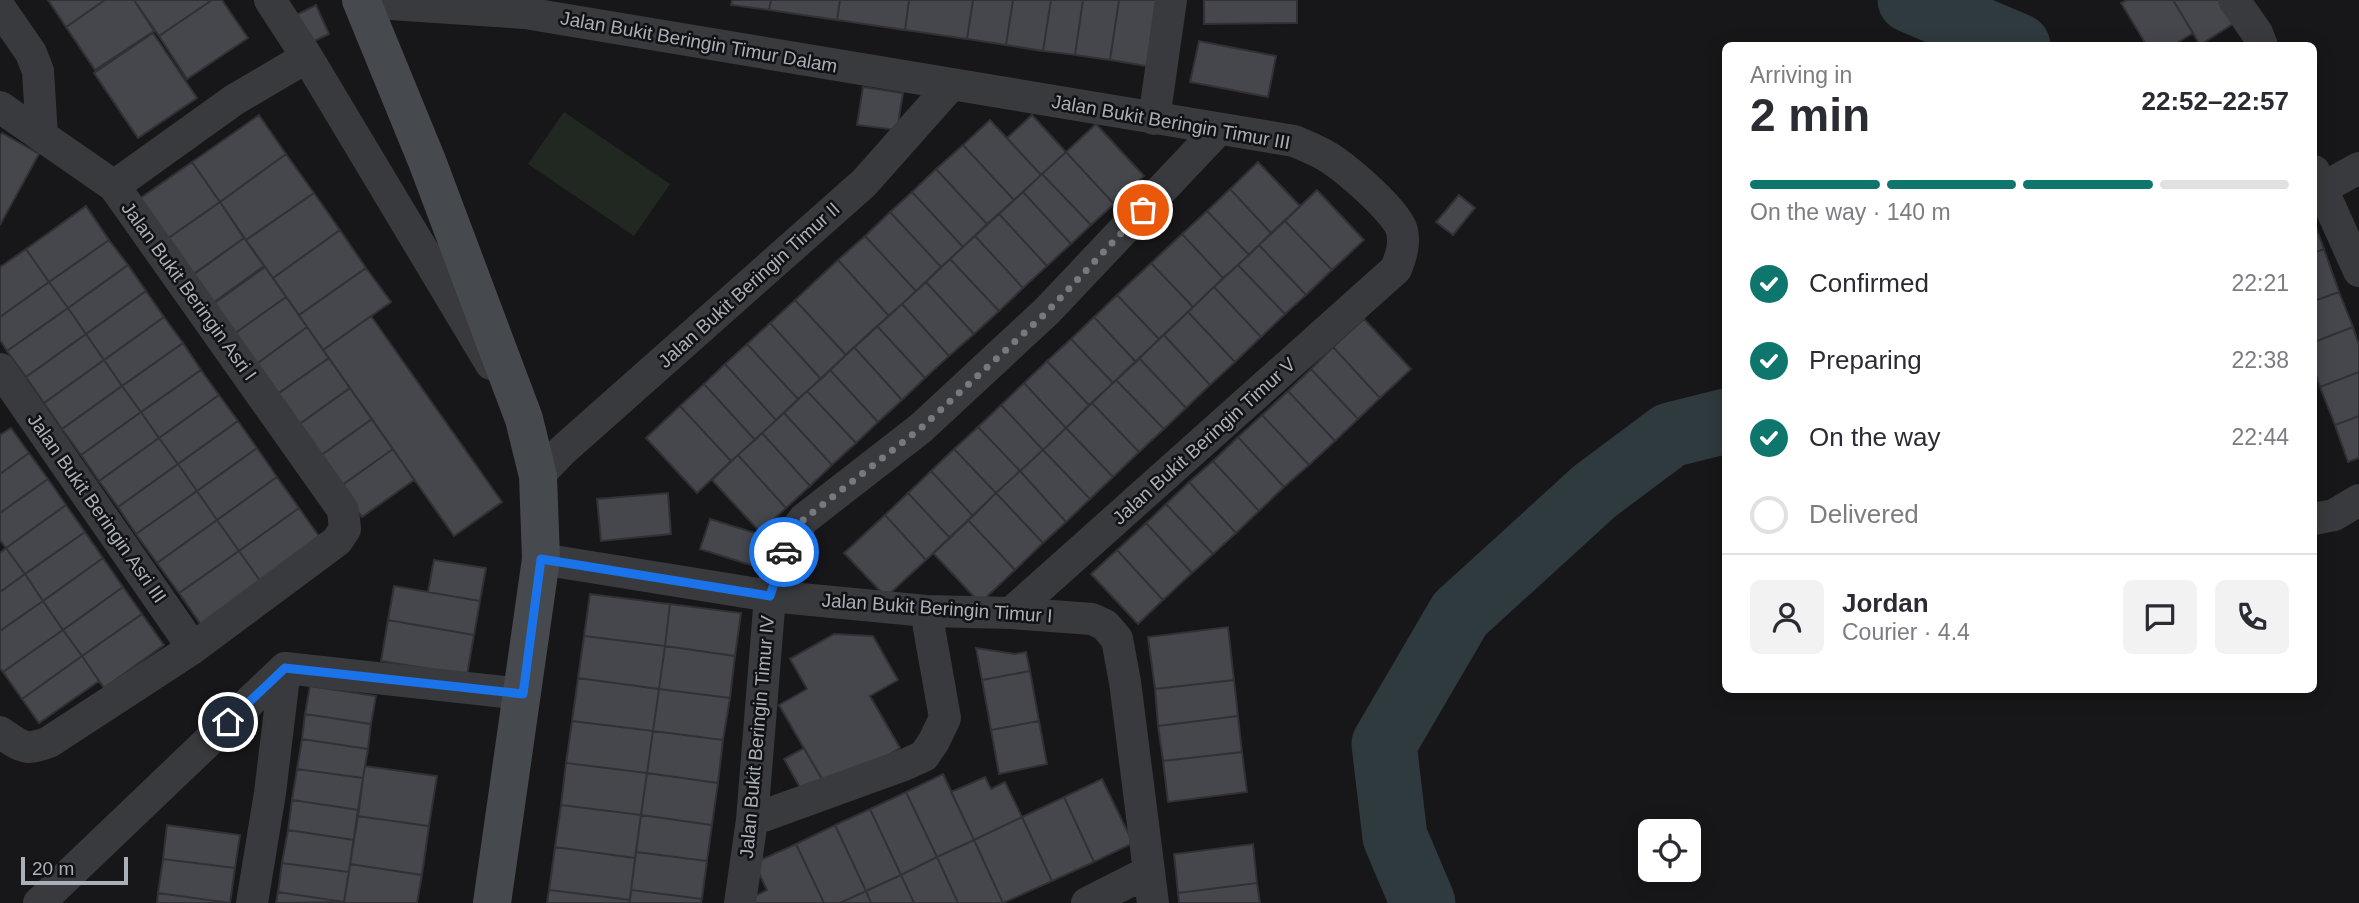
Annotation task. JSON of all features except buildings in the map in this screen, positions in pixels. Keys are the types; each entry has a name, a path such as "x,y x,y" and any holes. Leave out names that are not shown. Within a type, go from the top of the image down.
{"street":[{"path":"270,0 524,419"},
{"path":"1154,119 1171,0"},
{"path":"2234,0 2260,42"},
{"path":"361,1 427,161 524,419 538,476 541,559 492,903"},
{"name":"Jalan Bukit Beringin Timur Dalam","path":"361,1 526,6 951,85"},
{"path":"0,8 31,53 38,71 42,136"},
{"path":"114,187 234,100 307,57"},
{"name":"Jalan Bukit Beringin Timur III","path":"951,85 1294,141 1316,149 1335,161 1392,212 1401,228 1404,246 1396,268"},
{"name":"Jalan Bukit Beringin Timur II","path":"538,476 563,450 864,183 951,85"},
{"name":"Jalan Bukit Beringin Asri I","path":"0,107 114,187 343,510 345,529 337,541 193,648"},
{"name":"Jalan Bukit Beringin Timur IV","path":"740,903 752,820 770,596 787,541 804,519 921,428 1047,312 1219,129"},
{"path":"2359,168 2317,180 2359,271"},
{"name":"Jalan Bukit Beringin Timur V","path":"1011,613 1396,268"},
{"name":"Jalan Bukit Beringin Asri III","path":"0,369 193,648"},
{"path":"2317,519 2334,516 2359,500"},
{"name":"Jalan Bukit Beringin Timur I","path":"541,559 770,596 926,611 1092,619 1105,625 1117,639 1125,682 1153,903"},
{"path":"752,820 923,756 945,718 926,611"},
{"path":"0,732 20,745 33,748 49,742 193,648"},
{"path":"39,903 285,668 523,694"},
{"path":"252,903 270,793 285,668"},
{"path":"1087,903 1148,872"}],"shaded area":[{"path":"564,112 670,184 634,236 528,164"}],"waterway":[{"path":"1910,0 2009,42"},
{"path":"1423,903 1395,837 1384,744 1460,614 1595,491 1670,435 1722,422"}],"way so far":[{"path":"784,552 787,541 804,519 921,428 1047,312 1143,210"}],"route":[{"path":"228,722 285,668 523,694 541,559 770,596 784,552"}]}
